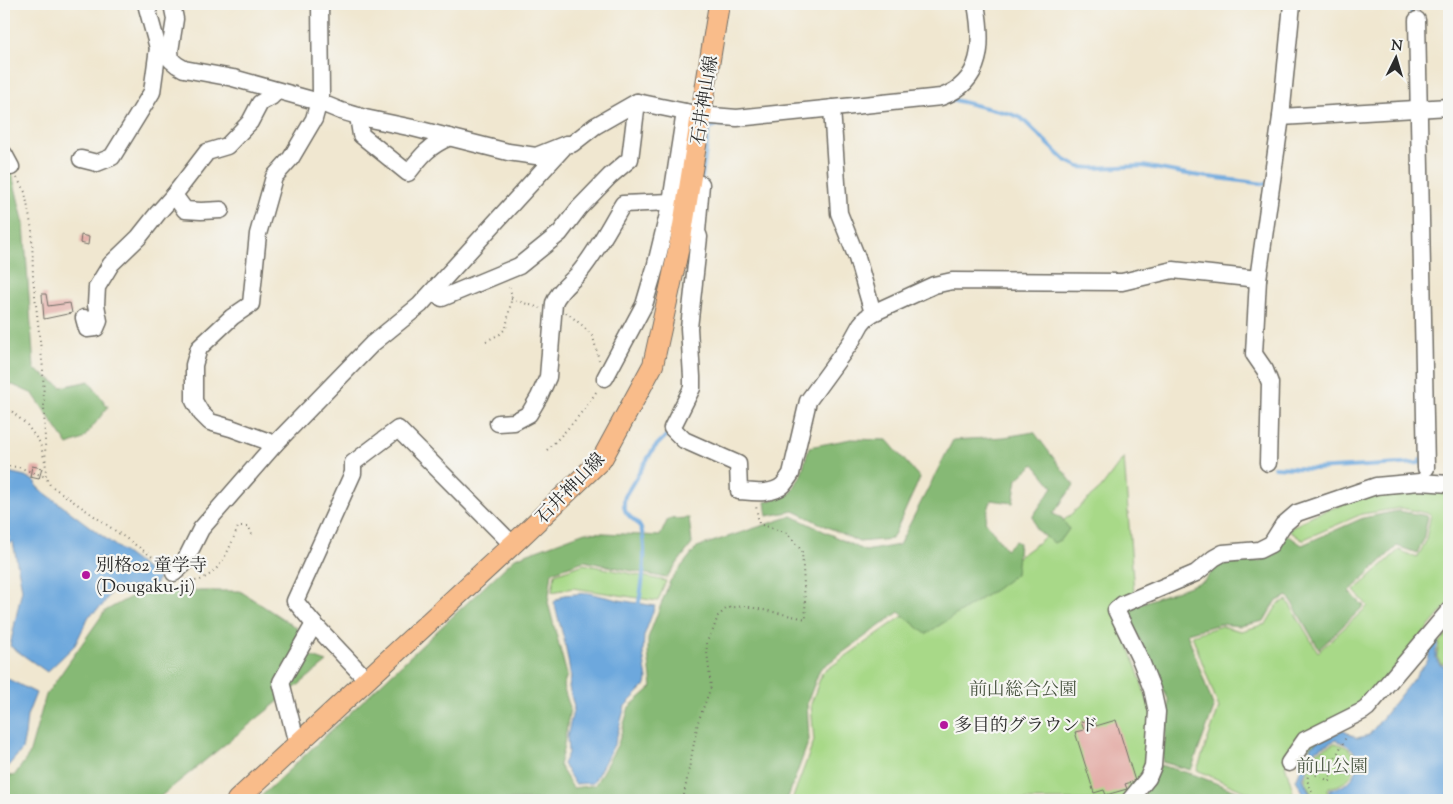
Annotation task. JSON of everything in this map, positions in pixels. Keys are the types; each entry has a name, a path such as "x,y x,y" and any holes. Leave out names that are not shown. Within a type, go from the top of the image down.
{"main road":[{"name":"石井神山線","path":"237,800 513,545 602,459 653,365 690,182 693,114 720,4"}],"street":[{"path":"146,4 164,49 171,60 184,69 233,78 319,102 358,116 508,152 536,156 566,144 572,144 595,126 637,102 693,114 737,118 833,112 941,97 953,93 963,85 976,66 979,48 979,17 976,4"},
{"path":"81,159 97,163 112,157 152,92 175,19 172,4"},
{"path":"275,444 210,422 194,401 194,365 199,348 232,317 251,304 258,234 274,177 291,158 314,119 321,94 320,4"},
{"path":"1268,463 1270,383 1265,370 1254,354 1258,279 1281,118 1292,4"},
{"path":"1417,20 1413,110 1420,464"},
{"path":"84,318 87,329 96,328 99,321 96,305 97,287 111,264 139,237 174,196 207,152 227,146 250,122 260,103 277,91"},
{"path":"433,291 442,298 519,266 560,234 579,208 610,176 630,159 637,102"},
{"path":"1281,118 1449,107"},
{"path":"833,112 839,213 857,258 873,313"},
{"path":"605,378 644,305 693,114"},
{"path":"358,116 361,135 408,173 421,155 436,143 450,138"},
{"path":"174,573 182,564 201,529 275,444 372,344 420,305 566,144"},
{"path":"690,182 701,184 696,232 699,236 689,328 692,388 672,428 684,440 738,464 739,491 776,490 784,485 790,474 808,401 851,342 861,324 873,313 934,285 952,281 1122,282 1173,270 1258,279"},
{"path":"174,196 185,210 221,210"},
{"path":"498,423 514,422 529,414 548,377 548,306 579,273 623,204 671,202"},
{"path":"367,680 295,602 353,473 353,463 398,429 513,545"},
{"path":"1130,800 1148,778 1153,766 1157,712 1152,689 1141,661 1116,610 1123,604 1196,573 1223,553 1259,550 1271,544 1283,525 1297,513 1376,486 1420,482 1449,484"},
{"path":"1289,763 1305,740 1367,708 1449,611"},
{"path":"297,744 281,682 314,624"}],"path":[{"path":"8,160 25,192 32,230 33,276 43,369 46,477 50,485 189,582 204,579 218,567 238,526 249,528 253,538"},
{"path":"486,341 500,334 506,328 511,299 505,272"},
{"path":"511,299 548,306 583,326 593,337 605,378 590,403 571,426 547,450"},
{"path":"4,406 27,425 40,443 46,468"},
{"path":"4,466 18,467 46,477"},
{"path":"683,800 698,722 711,686 706,643 718,616 727,608 745,606 806,619 802,551 787,533 759,524 754,492"},
{"path":"1315,800 1307,780 1309,772 1330,781 1333,762 1348,732"}],"green space":[{"path":"4,141 24,224 34,369 62,387 89,381 108,407 83,439 68,445 33,394 4,381"},
{"path":"1034,432 1074,485 1053,514 1062,518 1069,529 1062,539 1054,543 1036,529 1033,516 1053,487 1034,464 1017,479 1013,503 991,500 985,521 1006,549 1015,541 1019,543 1016,574 926,634 899,612 820,669 807,703 809,740 787,800 257,800 515,558 585,532 660,536 668,519 689,518 692,544 666,578 584,561 552,572 548,603 567,675 563,686 570,708 559,765 573,788 595,785 618,744 629,707 652,687 648,638 670,581 697,547 792,516 865,551 899,545 953,440 1004,437"},
{"path":"851,439 887,440 920,478 892,539 859,542 794,511 767,516 765,502 791,493 801,475 809,447"},
{"name":"前山総合公園","path":"1124,457 1134,593 1114,602 1152,714 1148,765 1124,800 792,800 814,741 811,704 822,673 903,616 932,611 988,579 1039,542 1101,488"},
{"path":"1411,488 1438,490 1449,493 1449,603 1360,708 1285,765 1293,791 1286,800 1252,794 1197,770 1219,708 1192,635 1221,626 1241,631 1266,624 1278,604 1287,600 1318,652 1368,606 1354,591 1399,550 1417,558 1425,543 1431,514 1401,508 1362,514 1302,540 1288,530 1313,515 1367,496"},
{"path":"1398,511 1428,516 1423,541 1417,553 1397,546 1349,592 1364,606 1319,649 1288,596 1275,602 1264,621 1240,626 1220,624 1187,633 1214,708 1191,770 1162,762 1169,701 1125,609 1204,581 1216,567 1228,560 1259,561 1276,554 1286,534 1302,545 1363,518"},
{"path":"584,564 666,581 658,601 573,588 552,592 555,574"},
{"path":"185,591 240,591 297,628 307,655 327,662 156,800 4,800 4,775 14,776 29,755 46,695 105,611 136,594"},
{"path":"1449,632 1449,670 1443,663 1441,664 1437,657 1439,642"},
{"name":"前山公園","path":"1335,743 1343,745 1355,757 1355,766 1348,779 1337,786 1329,787 1327,792 1341,800 1311,800 1312,797 1305,778 1316,752"},
{"path":"1160,765 1195,775 1259,800 1141,800"}],"water":[{"path":"4,471 25,476 36,482 37,487 153,574 155,570 161,572 154,588 129,587 112,590 102,606 89,616 75,645 47,672 10,646 22,589 13,542 4,529"},
{"path":"588,593 655,606 644,636 643,654 647,679 646,685 625,706 615,743 593,783 575,784 563,764 568,753 567,737 574,707 569,687 571,677 565,643 554,602 564,595"},
{"path":"1431,645 1436,645 1436,658 1440,665 1443,665 1449,673 1449,800 1344,800 1329,792 1330,789 1346,784 1356,772 1358,763 1355,753 1351,748 1336,740 1315,750 1303,778 1311,796 1308,800 1298,800 1303,792 1296,780 1311,746 1321,739 1326,739 1342,730 1357,738 1369,735 1428,660"},
{"path":"4,677 36,693 27,716 22,750 8,766 4,767"}],"building":[{"path":"81,235 89,237 88,245 80,243"},
{"path":"42,294 46,294 48,306 70,303 72,313 44,319"},
{"path":"32,466 42,468 39,479 30,477"},
{"path":"1094,718 1096,726 1116,720 1135,781 1125,784 1127,789 1106,795 1104,790 1094,793 1075,732 1084,730 1081,722"}],"waterway":[{"path":"1411,4 1412,18"},
{"path":"951,101 954,100 1021,118 1065,160 1079,167 1143,166 1193,175 1265,184"},
{"path":"702,178 709,129 717,125 726,125"},
{"path":"638,607 644,570 642,532 637,523 625,510 625,496 654,448 667,435"},
{"path":"1274,467 1314,469 1420,463 1420,460"},
{"path":"4,550 12,538"},
{"path":"1435,648 1436,639 1449,625"}],"place":[{"name":"別格02 童学寺 (Dougaku-ji)","path":"86,575"},
{"name":"多目的グラウンド","path":"944,725"}]}
